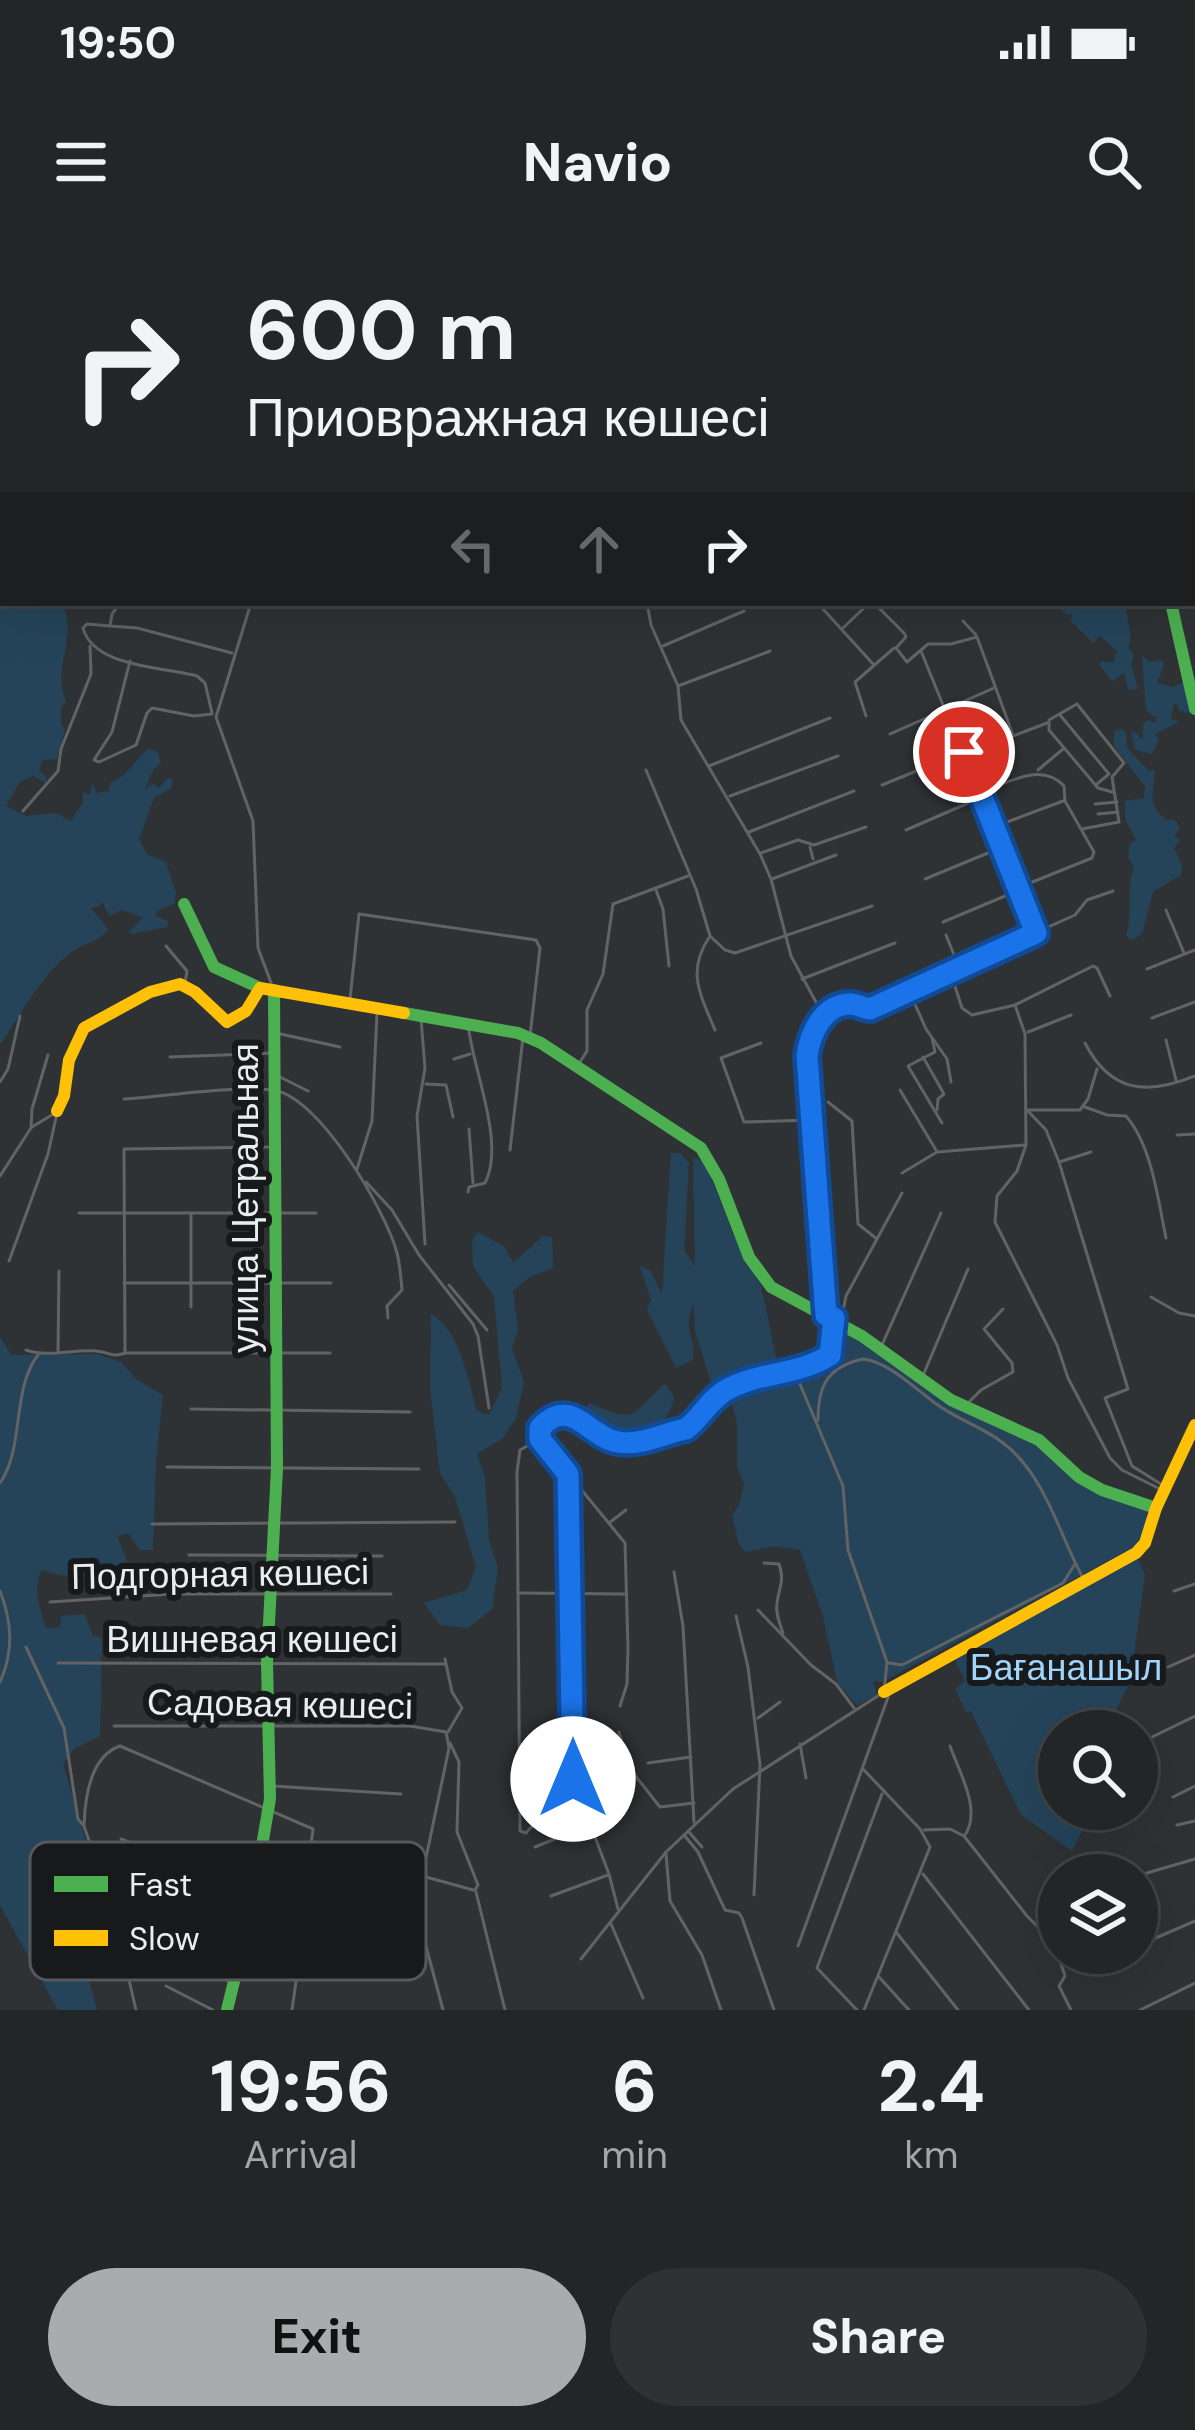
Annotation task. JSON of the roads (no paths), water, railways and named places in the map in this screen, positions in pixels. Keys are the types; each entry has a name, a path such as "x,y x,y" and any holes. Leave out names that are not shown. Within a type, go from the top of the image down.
{"street":[{"path":"110,626 118,606"},
{"path":"89,644 130,661 112,732 94,760 99,762 136,745 152,708 214,716 250,606"},
{"path":"647,606 678,686 681,720 760,854 785,937 824,1016"},
{"path":"842,629 863,606"},
{"path":"866,716 855,686 906,637 878,606"},
{"path":"1172,606 1191,670 1195,709"},
{"path":"823,609 874,664"},
{"path":"662,647 744,611"},
{"path":"963,621 977,637 1013,735"},
{"path":"23,811 58,771 61,748 91,674 83,628 137,628 234,653"},
{"path":"896,648 907,662 928,644 977,637"},
{"path":"921,650 1036,933"},
{"path":"678,686 770,651"},
{"name":"улица Цетральная","path":"130,661 196,676 206,683 253,821 258,948 274,1033 277,1147 276,1524 267,1663 270,1786 262,1842"},
{"path":"890,734 996,687"},
{"path":"882,785 1047,723 1077,704 1124,761 1112,777 1118,824 1082,829"},
{"path":"1059,714 1109,774 1096,785"},
{"path":"708,766 830,718"},
{"path":"1047,723 1096,785 1112,792"},
{"path":"906,830 1038,772 1064,748"},
{"path":"728,796 838,756"},
{"path":"646,770 710,936 729,953 872,906"},
{"path":"944,922 1092,858 1094,852 1065,801 1067,794 1060,781 1038,772"},
{"path":"748,832 854,791"},
{"path":"994,826 1065,801"},
{"path":"1095,804 1118,802"},
{"path":"1098,814 1120,812"},
{"path":"760,854 798,840 809,845 866,827"},
{"path":"809,845 813,860"},
{"path":"925,879 1002,848"},
{"path":"771,879 836,855"},
{"path":"576,1067 587,1051 586,1012 603,974 613,904 690,876"},
{"path":"655,888 663,909 669,966"},
{"path":"620,1706 627,1684 625,1543 540,1439 543,1424 567,1415 616,1442 655,1438 686,1429 721,1393 735,1386 830,1355 834,1318 807,1056 812,1031 824,1016 848,1004 870,1009 1075,916 1087,900 1113,891"},
{"path":"184,904 214,967 267,989 468,1022 526,1037 576,1067 701,1148 719,1179 743,1245 759,1274 780,1293 834,1318 965,1406 1039,1440 1079,1477 1156,1508"},
{"path":"1166,910 1184,954"},
{"path":"349,1006 359,914 536,940 540,948 510,1150"},
{"path":"946,935 959,967"},
{"path":"710,936 697,955 696,971 715,1030"},
{"path":"802,979 895,944"},
{"path":"166,946 187,971 184,985"},
{"path":"1147,969 1195,950"},
{"path":"950,971 964,1010 972,1015 1015,1005 1093,966 1110,996"},
{"path":"184,985 227,1022 246,1011 267,989"},
{"path":"9,1261 48,1154 69,1060 87,1025 150,992 184,985"},
{"path":"909,991 936,1051 908,1066 942,1123"},
{"path":"1152,1018 1195,1002"},
{"path":"1015,1005 1025,1034 1026,1145 1017,1171 997,1196 994,1208 999,1233 1110,1459 1122,1470 1165,1489"},
{"path":"357,1171 372,1121 377,1010"},
{"path":"1025,1034 1071,1015"},
{"path":"0,1082 8,1070 20,1016"},
{"path":"421,1017 424,1084 417,1116 425,1244"},
{"path":"468,1022 488,1112 490,1171 485,1183 473,1185"},
{"path":"274,1033 340,1047"},
{"path":"932,1038 947,1059 951,1082"},
{"path":"1166,1040 1177,1082"},
{"path":"761,1042 722,1058 746,1123 811,1120"},
{"path":"1085,1043 1097,1068 1129,1087 1195,1076"},
{"path":"170,1057 275,1053"},
{"path":"454,1059 472,1054"},
{"path":"31,1128 48,1055"},
{"path":"923,1057 944,1094 938,1099 937,1112"},
{"path":"1026,1110 1075,1112 1085,1107 1097,1068"},
{"path":"276,1083 315,1116 392,1210 419,1255 488,1330"},
{"path":"124,1099 276,1083 308,1090"},
{"path":"424,1084 446,1085 453,1117"},
{"path":"900,1090 937,1152"},
{"path":"828,1102 852,1121 858,1224 877,1238"},
{"path":"1085,1107 1126,1116 1133,1125 1154,1181 1166,1238"},
{"path":"1026,1110 1046,1130 1059,1162 1128,1389 1105,1398 1132,1466 1165,1489"},
{"path":"0,1176 31,1128 57,1112"},
{"path":"468,1192 473,1185 469,1130"},
{"path":"1177,1135 1195,1134"},
{"path":"902,1173 937,1152 1026,1145"},
{"path":"125,1354 124,1149 277,1147"},
{"path":"1059,1162 1091,1152"},
{"path":"365,1181 397,1252 402,1290 387,1306 388,1318"},
{"path":"834,1318 902,1193"},
{"path":"191,1212 191,1307"},
{"path":"79,1213 316,1213"},
{"path":"880,1348 940,1213"},
{"path":"922,1380 968,1269"},
{"path":"58,1354 59,1270"},
{"path":"442,1281 478,1336 489,1408"},
{"path":"124,1283 331,1282"},
{"path":"1150,1297 1195,1316"},
{"path":"965,1406 981,1390 1013,1372 1012,1363 984,1329 1003,1309"},
{"path":"26,1350 39,1354 98,1351 115,1357 330,1353"},
{"path":"0,1484 10,1463 28,1374 39,1354"},
{"path":"818,1422 820,1385 828,1374 862,1359 884,1366 951,1415 1016,1454 1050,1506 1086,1583"},
{"path":"794,1370 843,1486 848,1550 887,1662 888,1690 798,1946"},
{"path":"191,1409 410,1412"},
{"path":"581,1958 666,1852 760,1769 888,1690 1119,1564 1145,1543 1195,1425"},
{"path":"540,1439 524,1445 518,1456 522,1833 590,1760"},
{"path":"167,1467 419,1469"},
{"path":"568,1474 573,1779 619,1911"},
{"path":"608,1523 626,1510"},
{"path":"152,1524 454,1522"},
{"path":"189,1555 382,1556"},
{"path":"764,1562 779,1564 782,1570 777,1613 784,1635"},
{"path":"887,1662 902,1665 1036,1598 1064,1582 1075,1564"},
{"path":"674,1573 683,1626 694,1823"},
{"path":"1174,1591 1195,1584"},
{"path":"0,1591 11,1637 0,1682"},
{"path":"519,1593 626,1594"},
{"name":"Подгорная көшесі","path":"50,1602 121,1595 391,1594"},
{"path":"758,1610 836,1684 855,1709"},
{"path":"736,1616 760,1769 754,1895"},
{"path":"26,1647 64,1728 77,1819 89,1842"},
{"path":"1168,1667 1195,1654"},
{"name":"Вишневая көшесі","path":"58,1664 445,1661 452,1692 462,1704 447,1733"},
{"path":"755,1720 780,1702"},
{"path":"1158,1734 1195,1716"},
{"name":"Садовая көшесі","path":"114,1726 410,1726 447,1733"},
{"path":"619,1732 630,1769 660,1807 696,1802"},
{"path":"447,1733 459,1762 457,1832 505,2010"},
{"path":"426,1857 449,1742"},
{"path":"800,1743 806,1778"},
{"path":"84,1826 91,1781 106,1753 120,1746 313,1828 311,1842"},
{"path":"950,1746 971,1805 971,1826 964,1836"},
{"path":"648,1763 693,1757"},
{"path":"863,1769 920,1831 930,1847 861,2010 817,1968 883,1792"},
{"path":"270,1786 401,1794"},
{"path":"1173,1797 1195,1786"},
{"path":"1177,1825 1195,1821"},
{"path":"535,1846 591,1825"},
{"path":"920,1831 950,1829 964,1836 1054,1943 1065,1976 1060,1986 1071,2010"},
{"path":"685,1832 702,1847"},
{"path":"685,1832 724,1910 742,1918 774,2010"},
{"path":"121,1839 129,1842"},
{"path":"666,1852 670,1900 702,1955 721,2010"},
{"path":"1158,1870 1195,1859"},
{"path":"921,1872 1029,2010"},
{"path":"551,1896 609,1874"},
{"path":"426,1878 476,1889"},
{"path":"1158,1937 1195,1921"},
{"path":"610,1922 644,1998"},
{"path":"894,1930 958,2010"},
{"path":"426,1946 443,2010"},
{"path":"878,1976 910,2010"},
{"path":"129,1980 136,2010"},
{"path":"224,1980 231,1983"},
{"name":"улица Цетральная","path":"226,2010 232,1980"},
{"path":"292,2010 296,1980"},
{"path":"1140,2010 1195,1983"},
{"path":"166,1986 214,2010"}],"park label":[{"name":"Бағанашыл","path":"1066,1667"}]}
